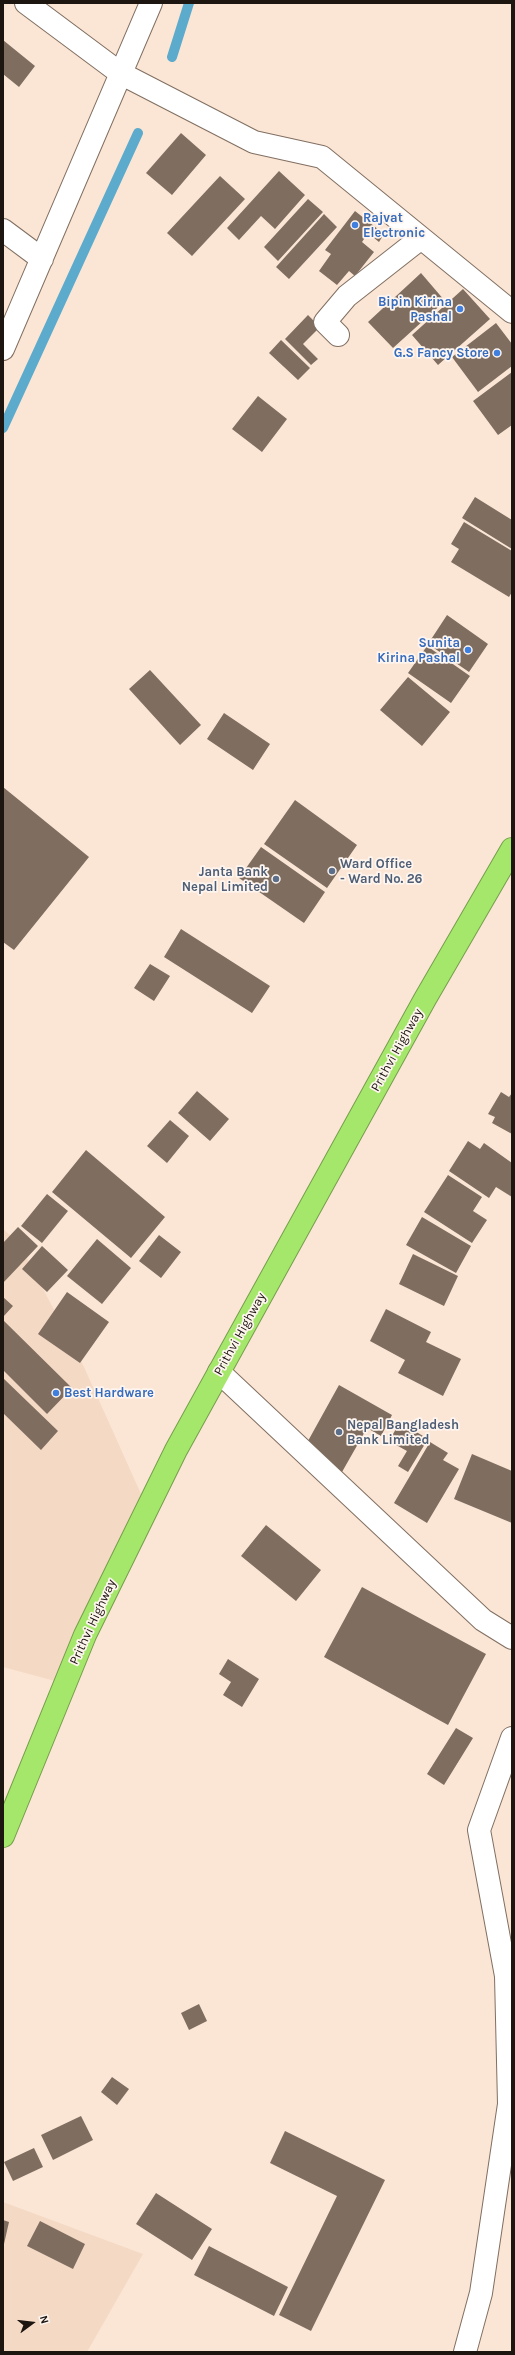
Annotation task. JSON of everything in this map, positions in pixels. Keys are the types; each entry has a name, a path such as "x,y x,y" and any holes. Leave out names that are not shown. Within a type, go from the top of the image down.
{"highway":[{"name":"Prithvi Highway","path":"3,1836 85,1635 176,1450 425,1000 512,849"}],"street":[{"path":"26,3 120,73 254,142 322,157 512,312"},
{"path":"3,349 151,3"},
{"path":"3,230 42,258"},
{"path":"338,335 325,322 347,296 421,238"},
{"path":"219,1372 483,1620 512,1638"},
{"path":"464,2352 481,2293 509,2104 509,1975 479,1830 512,1738"}],"shaded area":[{"path":"3,1229 19,1243 84,1367 141,1494 66,1684 3,1667"},
{"path":"3,2202 143,2254 87,2352 3,2352"}],"building":[{"path":"3,40 35,66 19,87 3,74"},
{"path":"181,133 206,155 172,195 146,173"},
{"path":"279,171 305,195 275,229 261,216 239,240 227,228"},
{"path":"220,176 245,199 192,256 167,233"},
{"path":"308,199 323,212 278,261 264,247"},
{"path":"355,211 384,234 379,242 368,233 362,242 374,252 355,276 349,271 337,285 319,271 331,254 325,250"},
{"path":"324,214 337,227 289,279 276,267"},
{"path":"421,273 445,301 393,348 368,322"},
{"path":"463,289 490,319 438,365 412,335"},
{"path":"308,315 320,327 303,344 318,359 311,365 285,339"},
{"path":"496,323 512,344 512,366 478,392 452,357"},
{"path":"281,340 310,368 298,380 269,353"},
{"path":"512,372 512,425 498,435 473,401"},
{"path":"258,396 287,419 262,452 232,429"},
{"path":"475,497 512,520 512,549 462,518"},
{"path":"464,522 512,551 512,592 509,597 451,562 459,549 451,544"},
{"path":"447,615 488,644 469,672 428,644"},
{"path":"427,646 470,676 451,703 408,673"},
{"path":"150,670 201,725 180,745 129,689"},
{"path":"408,677 450,712 422,746 380,710"},
{"path":"224,713 270,744 253,770 207,739"},
{"path":"3,787 89,857 14,950 3,942"},
{"path":"295,800 357,845 327,888 264,844"},
{"path":"261,847 325,892 304,923 239,878"},
{"path":"181,929 270,986 252,1013 164,957"},
{"path":"150,964 170,976 154,1001 134,988"},
{"path":"197,1091 229,1119 210,1141 178,1113"},
{"path":"501,1092 509,1097 512,1093 512,1134 492,1123 495,1117 488,1114"},
{"path":"170,1120 189,1136 167,1163 147,1146"},
{"path":"468,1141 480,1149 484,1143 512,1163 512,1197 496,1187 489,1198 449,1171"},
{"path":"86,1150 165,1217 131,1258 52,1192"},
{"path":"448,1175 482,1197 473,1211 487,1220 472,1243 424,1212"},
{"path":"47,1194 68,1211 42,1243 21,1226"},
{"path":"422,1217 471,1246 456,1273 406,1245"},
{"path":"18,1227 38,1246 3,1283 3,1243"},
{"path":"159,1235 181,1252 161,1278 139,1261"},
{"path":"97,1239 131,1268 102,1304 67,1276"},
{"path":"42,1246 68,1270 47,1292 22,1269"},
{"path":"413,1254 458,1276 444,1306 399,1284"},
{"path":"67,1292 109,1322 80,1363 38,1334"},
{"path":"3,1297 13,1306 3,1317"},
{"path":"386,1309 431,1332 426,1342 461,1359 443,1396 398,1373 405,1360 370,1341"},
{"path":"3,1320 72,1388 47,1414 3,1370"},
{"path":"3,1378 58,1431 41,1450 3,1413"},
{"name":"Nepal Bangladesh Bank Limited","path":"339,1385 392,1415 381,1436 367,1428 342,1472 303,1450"},
{"path":"400,1422 428,1439 408,1472 398,1466 407,1451 389,1441"},
{"path":"430,1442 448,1453 443,1460 459,1469 427,1523 394,1503"},
{"path":"472,1454 512,1471 512,1523 454,1499"},
{"path":"266,1525 321,1570 296,1601 241,1556"},
{"path":"362,1587 486,1654 448,1725 324,1657"},
{"path":"228,1659 259,1679 242,1707 223,1695 231,1682 219,1674"},
{"path":"456,1728 473,1738 444,1785 427,1774"},
{"path":"199,2004 207,2021 189,2030 181,2013"},
{"path":"112,2077 129,2089 117,2105 101,2092"},
{"path":"81,2116 93,2140 53,2160 41,2135"},
{"path":"285,2131 385,2180 311,2331 279,2315 337,2196 270,2163"},
{"path":"34,2148 43,2167 13,2181 4,2162"},
{"path":"156,2193 212,2229 192,2260 136,2224"},
{"path":"3,2220 9,2222 4,2244 3,2244"},
{"path":"40,2221 85,2244 73,2269 27,2246"},
{"path":"209,2246 288,2287 274,2316 194,2275"}],"waterway":[{"path":"172,57 189,3"},
{"path":"3,428 138,133"}],"place":[{"name":"Rajvat Electronic","path":"355,225"},
{"name":"Bipin Kirina Pashal","path":"460,309"},
{"name":"G.S Fancy Store","path":"497,353"},
{"name":"Sunita Kirina Pashal","path":"468,650"},
{"name":"Ward Office - Ward No. 26","path":"332,871"},
{"name":"Janta Bank Nepal Limited","path":"276,879"},
{"name":"Best Hardware","path":"56,1393"},
{"name":"Nepal Bangladesh Bank Limited","path":"339,1432"}]}
